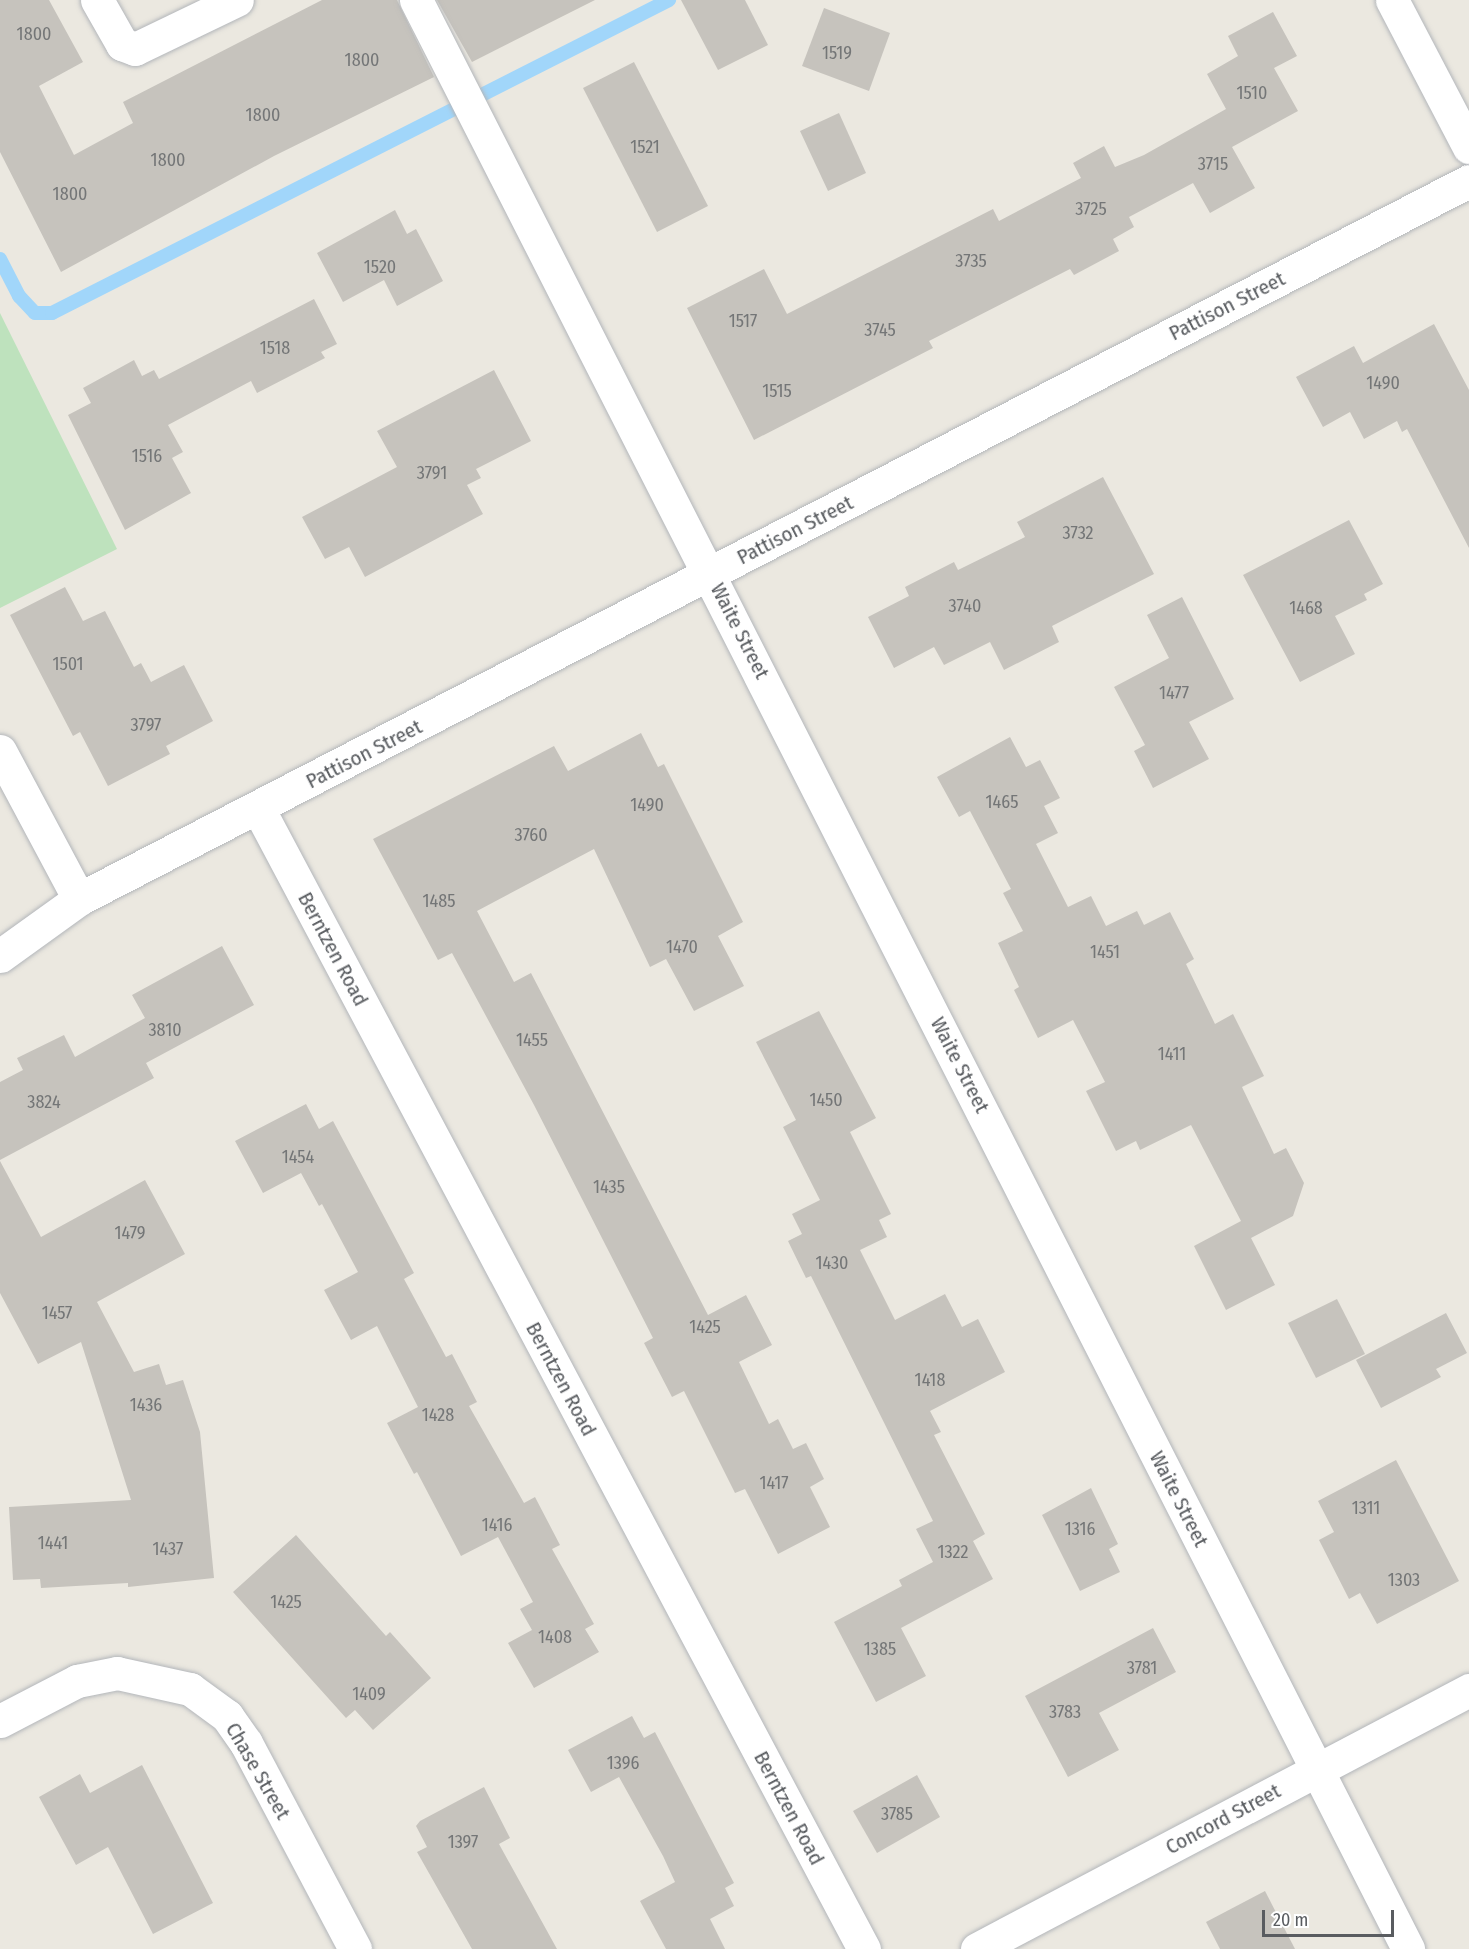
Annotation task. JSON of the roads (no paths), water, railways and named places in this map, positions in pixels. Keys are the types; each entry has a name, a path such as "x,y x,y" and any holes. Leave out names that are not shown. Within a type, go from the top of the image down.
{"street":[{"path":"97,0 122,44 135,49 237,0"},
{"name":"Waite Street","path":"416,0 508,183 711,574 1408,1949"},
{"path":"1392,0 1469,147"},
{"name":"Pattison Street","path":"0,956 79,899 1469,181"},
{"path":"0,751 79,899"},
{"name":"Berntzen Road","path":"258,808 864,1949"},
{"name":"Chase Street","path":"0,1721 77,1681 117,1673 190,1689 227,1716 246,1743 355,1949"},
{"name":"Concord Street","path":"977,1949 1469,1690"}],"waterway":[{"path":"0,259 19,296 35,313 52,313 669,0"}]}
